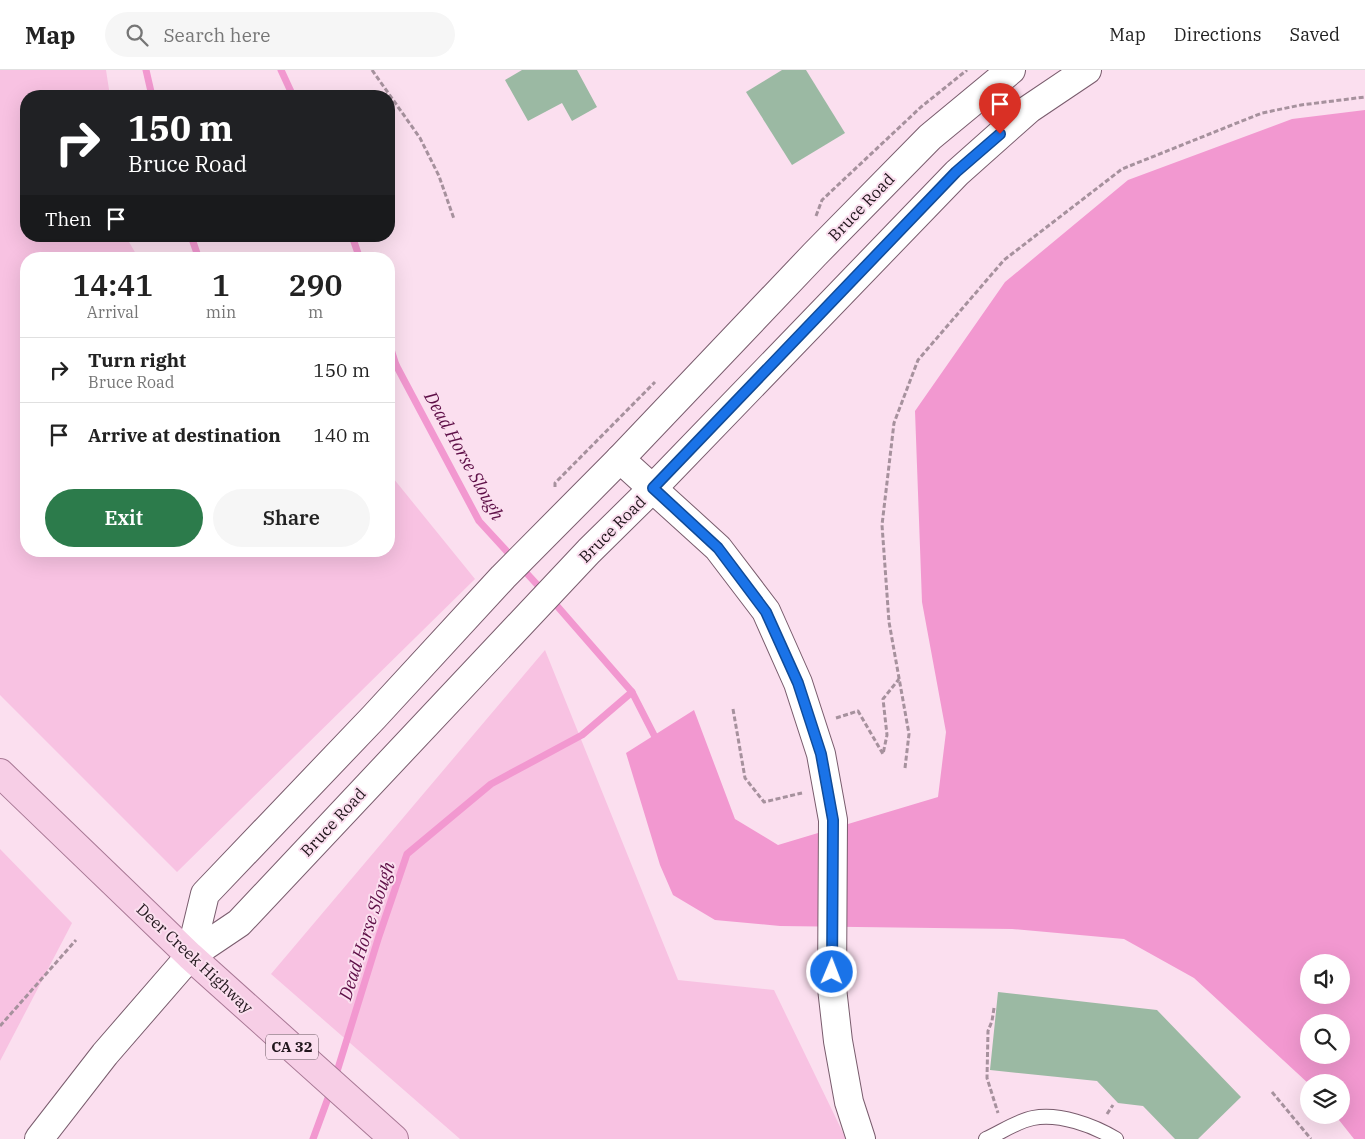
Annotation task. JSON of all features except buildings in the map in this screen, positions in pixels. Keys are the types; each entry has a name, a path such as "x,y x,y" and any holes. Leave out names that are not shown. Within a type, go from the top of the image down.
{"main road":[{"name":"Bruce Road","path":"190,956 205,894 374,717 503,577 620,459 808,261 930,137 1011,70"},
{"path":"956,172 955,162 960,149 972,134 1055,70"},
{"name":"Bruce Road","path":"39,1139 105,1054 190,956 239,923 589,551 653,488 956,172 1029,109 1087,70"},
{"path":"620,459 718,548 766,612 798,683 821,754 833,820 832,988 838,1041 849,1102 862,1139"},
{"name":"Deer Creek Highway","path":"0,773 190,956 394,1139"}],"lane":[{"path":"992,1136 1017,1132 1032,1118 1056,1118 1100,1130 1116,1139"}],"path":[{"path":"372,70 386,90"},
{"path":"905,768 909,734 889,622 882,525 894,423 918,360 1004,260 1122,169 1262,113 1365,97"},
{"path":"395,103 420,138 439,176 454,219"},
{"path":"833,720 858,711 883,754 887,735 883,699 899,679"},
{"path":"733,709 745,778 764,802 827,788"},
{"path":"0,1026 76,940"},
{"path":"992,1136 998,1110 987,1078 988,1031 994,1008"},
{"path":"1272,1092 1311,1139"}],"shaded area":[{"path":"0,70 106,70 109,90 20,90 20,242 129,242 135,252 20,252 20,557 395,557 395,480 475,579 177,872 0,695"},
{"path":"1365,110 1365,1139 1354,1139 1342,1124 1350,1124 1350,1074 1300,1074 1300,1076 1194,978 1124,939 1012,929 780,926 715,920 673,895 660,865 626,753 694,710 735,819 778,845 938,797 946,732 922,602 915,411 1005,282 1128,180 1292,119"},
{"path":"545,650 678,980 774,990 846,1139 460,1139 271,974"},
{"path":"0,849 72,923 0,1061"}],"waterway":[{"name":"Dead Horse Slough","path":"146,70 151,90"},
{"name":"Dead Horse Slough","path":"281,70 290,90"},
{"name":"Dead Horse Slough","path":"193,242 197,252"},
{"name":"Dead Horse Slough","path":"354,242 358,252"},
{"name":"Dead Horse Slough","path":"395,364 479,521 513,558"},
{"name":"Dead Horse Slough","path":"520,566 543,591"},
{"name":"Dead Horse Slough","path":"551,599 632,692 654,735"},
{"name":"Dead Horse Slough","path":"335,1078 379,936 407,854 491,784 582,735 632,692"},
{"name":"Dead Horse Slough","path":"313,1139 331,1090"}],"route":[{"path":"832,972 833,820 821,754 798,683 766,612 718,548 653,488 956,172 1000,134"}]}
